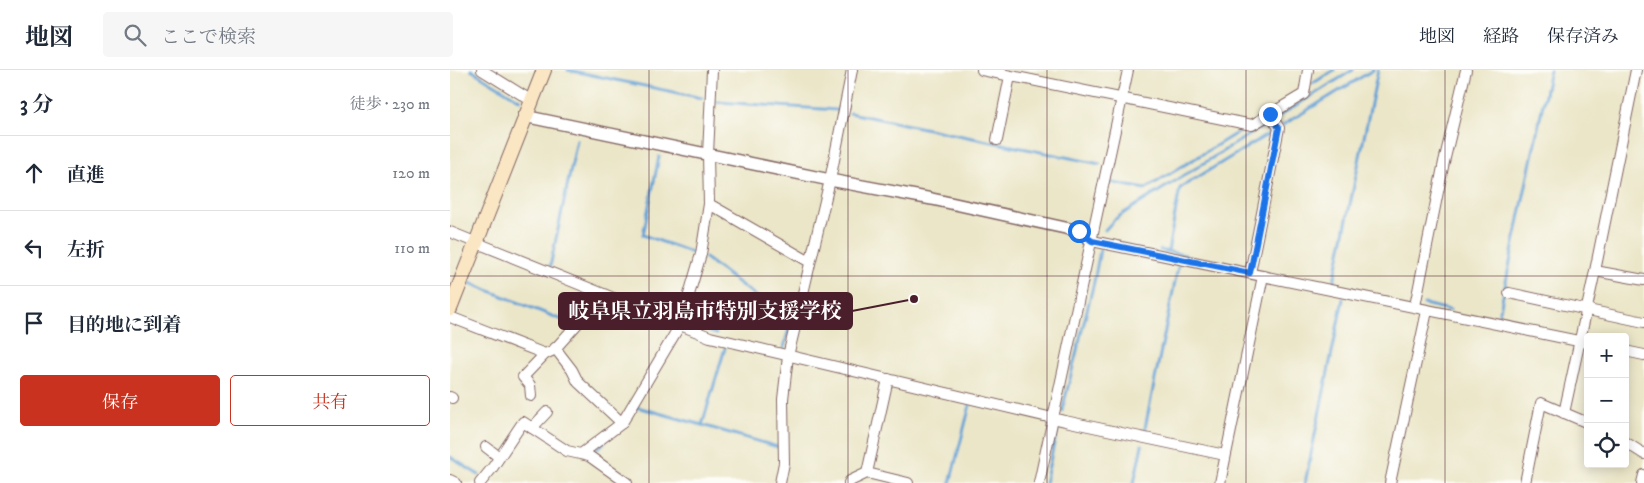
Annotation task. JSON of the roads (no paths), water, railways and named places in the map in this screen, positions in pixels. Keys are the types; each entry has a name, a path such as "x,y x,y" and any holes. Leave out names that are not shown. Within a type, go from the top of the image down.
{"main road":[{"path":"450,308 524,116 544,70"}],"street":[{"path":"482,70 532,101"},
{"path":"581,454 622,423 680,325 701,254 710,204 708,154 712,70"},
{"path":"780,483 784,463 783,399 788,356 830,180 852,70"},
{"path":"982,70 1252,125 1273,119 1304,94 1308,70"},
{"path":"1039,483 1128,70"},
{"path":"1415,306 1444,162 1466,70"},
{"path":"1585,333 1587,310 1636,70"},
{"path":"997,140 1010,76"},
{"path":"524,116 830,180 932,199 1079,231 1092,241 1584,342 1564,413"},
{"path":"1250,273 1279,128 1273,119"},
{"path":"710,204 810,262"},
{"path":"450,232 710,337 1052,417 1225,455"},
{"path":"1596,271 1644,280"},
{"path":"1220,483 1263,276"},
{"path":"1509,293 1644,322"},
{"path":"531,396 530,385 523,377 545,354 555,348 604,294"},
{"path":"1390,483 1427,311"},
{"path":"450,317 545,354"},
{"path":"555,348 572,370 578,382 622,423"},
{"path":"1629,352 1644,355"},
{"path":"867,473 888,379"},
{"path":"1525,483 1541,403 1584,421"},
{"path":"532,428 547,412"},
{"path":"480,483 523,422 567,451 589,456 627,483"},
{"path":"1629,445 1644,454"},
{"path":"486,447 499,457"},
{"path":"849,483 867,473 908,483"},
{"path":"1642,483 1644,475"},
{"path":"450,480 456,483"}],"waterway":[{"path":"471,70 520,100"},
{"path":"568,70 702,98"},
{"path":"1312,84 1334,70"},
{"path":"1105,230 1124,213 1353,70"},
{"path":"1283,125 1373,70"},
{"path":"1333,286 1378,70"},
{"path":"1498,320 1550,70"},
{"path":"717,102 837,110"},
{"path":"850,113 1100,164"},
{"path":"1109,182 1145,189 1245,128"},
{"path":"1168,251 1180,188 1275,130"},
{"path":"550,267 577,140"},
{"path":"659,157 643,235 693,253"},
{"path":"1062,411 1094,282 1100,250"},
{"path":"1160,250 1185,255"},
{"path":"705,258 791,322 783,350"},
{"path":"1144,433 1178,267"},
{"path":"470,283 572,324 574,322"},
{"path":"1305,483 1343,299"},
{"path":"1424,304 1450,310"},
{"path":"703,329 716,334"},
{"path":"1629,347 1644,350"},
{"path":"725,348 702,425 778,447"},
{"path":"950,483 970,405"},
{"path":"636,409 637,407 702,425"},
{"path":"1045,483 1058,427"},
{"path":"592,452 605,442"},
{"path":"1134,483 1142,445"},
{"path":"450,457 479,475"}],"place":[{"name":"岐阜県立羽島市特別支援学校","path":"914,299"}]}
